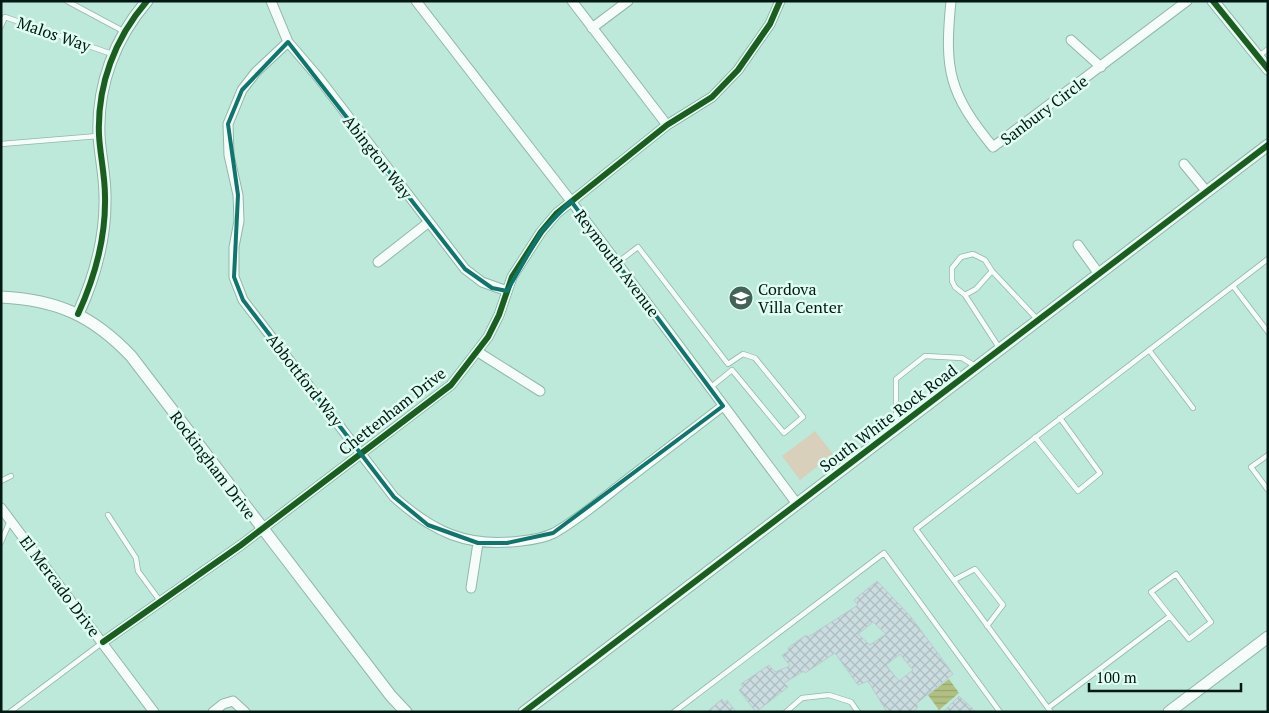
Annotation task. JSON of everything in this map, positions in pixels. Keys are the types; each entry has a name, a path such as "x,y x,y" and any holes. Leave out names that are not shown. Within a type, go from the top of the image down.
{"street":[{"path":"78,314 94,274 104,221 105,196 99,136 102,92 113,55 125,32 147,1"},
{"name":"Abington Way","path":"271,1 288,42 318,76 429,222 473,276 492,288 507,291"},
{"name":"Reymouth Avenue","path":"416,1 571,201 797,504"},
{"path":"572,1 667,125"},
{"path":"592,28 628,1"},
{"name":"Chettenham Drive","path":"103,642 262,528 451,385 478,352 499,315 512,277 541,232 557,212 667,125 712,97 738,70 770,24 780,1"},
{"name":"Sanbury Circle","path":"951,1 948,49 954,85 969,118 993,148 1187,1"},
{"path":"1214,1 1268,70"},
{"name":"Sanbury Circle","path":"1071,40 1101,67"},
{"name":"Abbottford Way","path":"288,42 256,72 242,90 228,124 229,155 238,195 239,221 234,247 234,277 243,300 394,497 418,518 441,531 478,543 507,543 531,540 553,533 586,511 724,406"},
{"name":"South White Rock Road","path":"524,712 1268,145"},
{"path":"1184,164 1207,192"},
{"path":"378,262 429,222"},
{"path":"1078,246 1099,274"},
{"name":"Rockingham Drive","path":"1,297 43,302 78,314 98,326 131,356 391,696 406,712"},
{"path":"478,352 540,390"},
{"name":"El Mercado Drive","path":"1,508 154,712"},
{"path":"471,588 478,543"},
{"path":"1169,712 1268,637"},
{"path":"213,712 223,704 234,701 245,712"}],"lane":[{"name":"Malos Way","path":"67,1 125,32"},
{"name":"Malos Way","path":"1,26 5,17 113,55"},
{"path":"1258,57 1268,49"},
{"path":"1,144 99,136"},
{"path":"617,262 638,247 732,370 784,433 803,417 755,358 743,354 728,364"},
{"path":"1000,349 965,294 954,287 951,274 956,262 967,255 980,256 1038,320"},
{"path":"1170,616 1050,710 916,529 1268,259"},
{"path":"965,294 976,289 992,271"},
{"path":"1233,286 1268,332"},
{"path":"1149,350 1193,408"},
{"path":"896,429 896,379 925,356 962,358 976,367"},
{"path":"710,388 732,370"},
{"path":"1035,437 1078,491 1100,473 1060,418"},
{"path":"1268,455 1251,467 1268,490"},
{"path":"1,482 11,476"},
{"path":"108,515 136,558 138,571 160,601"},
{"path":"1,542 10,521"},
{"path":"674,712 884,553 1000,712"},
{"path":"954,580 975,569 1003,605 987,626"},
{"path":"1176,574 1211,622 1189,639 1170,616 1152,592 1176,574"},
{"name":"Chettenham Drive","path":"10,712 103,642"},
{"path":"786,712 802,698 829,695 851,702 858,712"}],"highlighted area":[{"path":"288,42 465,269 492,288 507,291 541,232 571,201 723,406 553,533 507,543 478,543 428,525 394,497 243,300 234,277 238,195 228,124 242,90"}],"shaded area":[{"path":"815,431 833,454 800,480 782,456"},
{"path":"949,679 959,693 939,710 928,695"}],"building":[{"path":"877,581 911,617 953,674 916,704 918,707 913,712 887,712 868,681 858,685 835,653 805,673 804,671 784,683 788,687 756,712 739,690 743,687 741,684 769,665 775,672 790,666 782,655 789,651 788,648 806,635 808,637 858,605 854,600","holes":["873,622 886,634 870,645 858,634","900,654 913,670 899,681 886,665"]},
{"path":"959,696 976,712 943,712"},
{"path":"722,699 724,703 727,700 736,712 707,712"}],"cycle path":[{"path":"78,314 90,286 104,227 105,188 99,135 101,98 110,63 117,46 147,1"},
{"path":"103,642 241,545 451,385 488,337 499,315 512,277 541,232 557,213 667,125 712,97 738,70 770,24 780,1"},
{"path":"1213,1 1268,69"},
{"path":"524,712 1268,145"}],"place":[{"name":"Cordova Villa Center","path":"741,298"}]}
